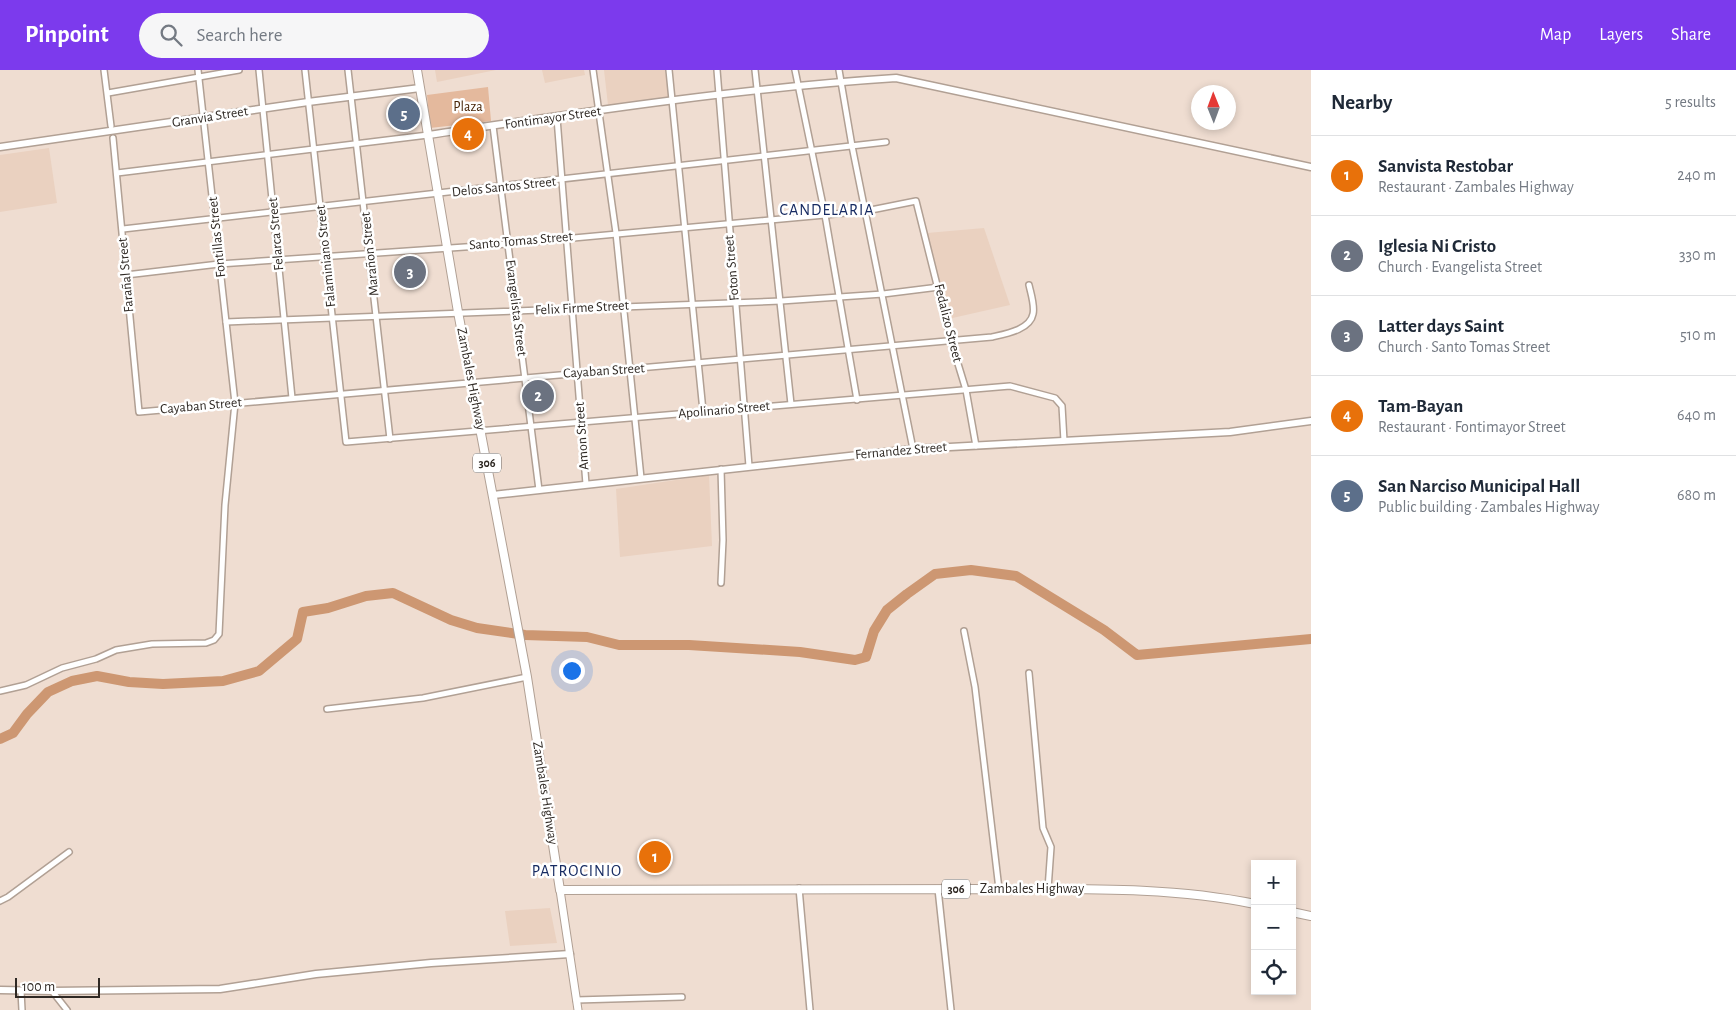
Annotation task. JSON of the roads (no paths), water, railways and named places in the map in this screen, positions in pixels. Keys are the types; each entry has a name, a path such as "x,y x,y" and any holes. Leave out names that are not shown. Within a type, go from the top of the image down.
{"main road":[{"name":"Zambales Highway","path":"417,70 458,312 527,677 560,890 799,888 1149,890 1212,896 1251,903"},
{"path":"560,890 578,1010"},
{"path":"1296,913 1311,916"}],"street":[{"path":"104,70 111,126"},
{"name":"Fontillas Street","path":"0,691 26,685 62,668 96,659 116,650 152,644 206,643 214,640 220,634 225,505 235,403 214,218 210,163 198,70"},
{"path":"108,93 239,70"},
{"name":"Felarca Street","path":"258,70 269,155 292,398"},
{"name":"Falaminiano Street","path":"305,70 346,442"},
{"name":"Marañon Street","path":"348,70 390,439"},
{"path":"593,70 616,232 632,369 641,478"},
{"path":"670,70 703,412"},
{"name":"Foton Street","path":"717,70 749,466"},
{"path":"755,70 791,404"},
{"path":"796,70 825,215 857,400"},
{"path":"839,70 852,146 884,294 901,397 913,449"},
{"name":"Fontimayor Street","path":"117,173 314,150 598,111 841,81 896,78 921,81 1311,167"},
{"name":"Granvia Street","path":"0,147 308,102 420,88"},
{"name":"Amon Street","path":"557,118 586,484"},
{"name":"Evangelista Street","path":"493,126 539,490"},
{"name":"Farañal Street","path":"113,138 139,412"},
{"name":"Delos Santos Street","path":"123,229 501,188 680,165 886,142"},
{"name":"Santo Tomas Street","path":"126,275 219,264 447,246 508,244 616,232 825,215 866,211 916,201"},
{"name":"Fedalizo Street","path":"916,201 951,342 966,390 976,446"},
{"name":"Cayaban Street","path":"139,412 577,372 699,364 893,345 951,342 1007,333 1029,322 1034,313 1029,286"},
{"name":"Felix Firme Street","path":"226,322 781,301 840,298 938,287"},
{"name":"Apolinario Street","path":"346,442 791,404 901,397 1010,386 1056,398 1062,406 1064,441"},
{"name":"Fernandez Street","path":"493,495 913,449 1230,432 1311,421"},
{"path":"721,469 723,540 721,583"},
{"path":"964,631 975,687 999,889"},
{"path":"1029,673 1043,828 1051,847 1048,889"},
{"path":"326,709 423,698 527,677"},
{"path":"0,901 69,852"},
{"path":"799,888 810,1010"},
{"path":"938,889 951,1010"},
{"path":"0,990 52,992 220,989 316,974 431,963 570,954"},
{"path":"21,991 22,1010"},
{"path":"52,992 67,1010"},
{"path":"576,1000 682,997"}],"waterway":[{"path":"0,739 13,733 27,714 48,692 72,681 97,676 129,682 163,684 223,681 259,671 297,639 303,612 328,608 366,596 393,593 451,620 477,628 525,635 587,637 619,645 689,645 800,652 855,660 866,657 874,631 887,610 907,594 935,574 971,570 1016,576 1104,630 1137,655 1311,639"}],"place":[{"name":"San Narciso Municipal Hall","path":"404,114"},
{"name":"Tam-Bayan","path":"468,134"},
{"name":"Latter days Saint","path":"410,272"},
{"name":"Iglesia Ni Cristo","path":"538,396"},
{"name":"Sanvista Restobar","path":"655,857"}],"district":[{"name":"CANDELARIA","path":"827,210"},
{"name":"PATROCINIO","path":"577,871"}],"park label":[{"name":"Plaza","path":"468,107"}]}
